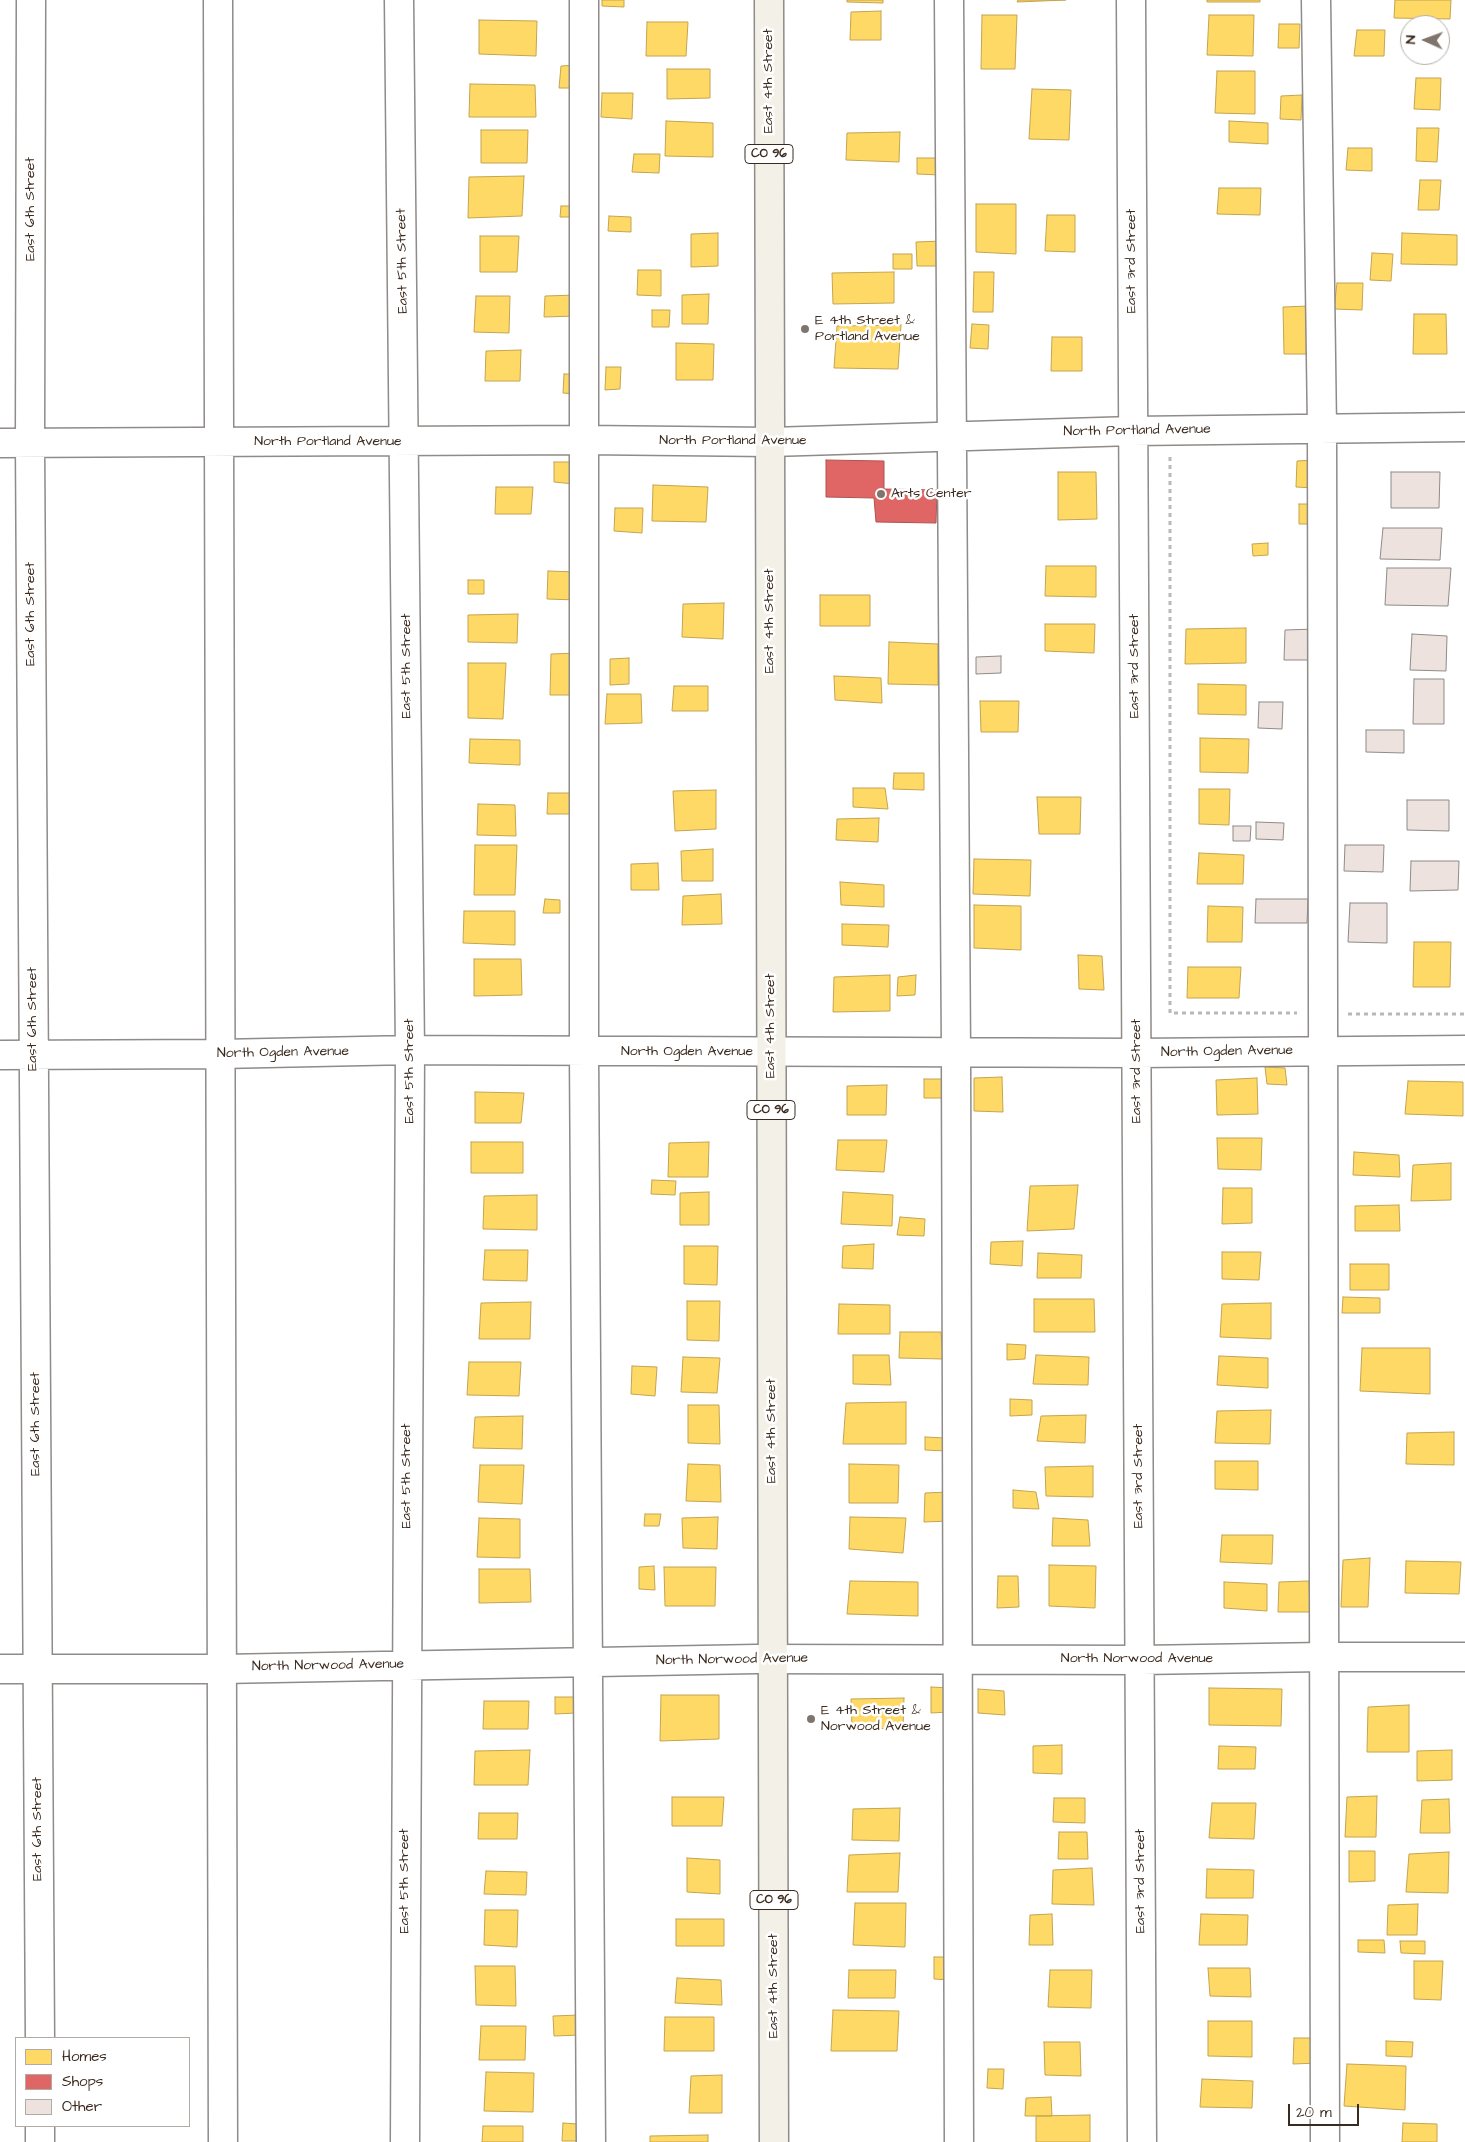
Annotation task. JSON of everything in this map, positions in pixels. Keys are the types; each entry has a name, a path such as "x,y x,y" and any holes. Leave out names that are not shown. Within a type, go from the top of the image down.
{"main road":[{"name":"East 4th Street","path":"769,0 774,2142"}],"street":[{"name":"East 6th Street","path":"31,0 30,443 40,2037"},
{"path":"218,0 223,2142"},
{"name":"East 5th Street","path":"399,0 410,1050 405,2142"},
{"path":"584,0 584,1052 591,2142"},
{"path":"949,0 956,1052 959,2142"},
{"name":"East 3rd Street","path":"1131,0 1142,2142"},
{"path":"1316,0 1322,428 1325,2142"},
{"name":"North Portland Avenue","path":"0,443 584,440 771,442 1133,431 1465,427"},
{"name":"North Ogden Avenue","path":"0,1055 220,1054 410,1050 1137,1053 1465,1050"},
{"name":"North Norwood Avenue","path":"0,1669 222,1669 773,1659 1140,1660 1465,1657"},
{"path":"40,2127 40,2142"}],"path":[{"path":"1170,1013 1169,457 1179,457"}],"building: Homes":[{"path":"602,0 624,0 624,7 602,6"},
{"path":"847,0 883,0 883,3 847,2"},
{"path":"1018,0 1066,0 1017,2"},
{"path":"1207,0 1260,0 1260,2 1207,2"},
{"path":"1395,0 1451,0 1450,19 1450,15 1400,15 1400,18 1394,18"},
{"path":"881,11 881,40 850,40 851,12"},
{"path":"982,15 1017,15 1015,69 981,69"},
{"path":"1209,15 1254,15 1253,56 1207,55"},
{"path":"479,20 537,21 536,56 479,54"},
{"path":"647,22 688,22 686,56 646,56"},
{"path":"1279,24 1300,24 1299,48 1278,48"},
{"path":"1357,30 1385,30 1384,56 1354,56"},
{"path":"577,65 576,88 559,88 561,66"},
{"path":"667,69 710,69 710,98 667,99"},
{"path":"1217,71 1255,71 1255,114 1215,113"},
{"path":"1416,78 1441,78 1440,110 1414,109"},
{"path":"470,84 535,85 536,117 469,117"},
{"path":"1032,89 1071,90 1069,140 1029,139"},
{"path":"602,93 633,93 632,119 601,117"},
{"path":"1302,95 1301,120 1280,119 1281,96"},
{"path":"666,121 713,123 713,157 665,156"},
{"path":"1229,121 1268,123 1268,144 1229,142"},
{"path":"1417,128 1439,128 1437,162 1416,161"},
{"path":"481,130 528,130 527,163 481,163"},
{"path":"900,132 899,162 846,160 847,133"},
{"path":"1348,148 1372,148 1372,171 1346,170"},
{"path":"634,154 660,154 659,173 632,172"},
{"path":"917,158 940,158 940,175 917,174"},
{"path":"524,176 522,216 468,218 469,177"},
{"path":"1420,180 1441,180 1439,210 1418,210"},
{"path":"1219,188 1261,188 1260,215 1217,214"},
{"path":"976,204 1016,204 1016,254 976,252"},
{"path":"561,206 572,206 572,217 560,217"},
{"path":"1047,215 1075,215 1075,252 1045,251"},
{"path":"609,216 631,217 631,232 608,231"},
{"path":"718,233 718,266 691,267 691,234"},
{"path":"1402,233 1457,235 1457,265 1401,264"},
{"path":"480,236 519,236 517,272 480,272"},
{"path":"943,241 944,266 917,266 916,242"},
{"path":"1372,253 1393,254 1391,281 1370,280"},
{"path":"893,254 912,254 912,269 893,269"},
{"path":"638,270 661,270 661,296 637,295"},
{"path":"894,272 894,303 833,304 832,273"},
{"path":"974,272 994,272 993,312 973,312"},
{"path":"1337,283 1363,283 1362,310 1334,309"},
{"path":"709,294 708,324 682,324 682,295"},
{"path":"576,295 577,316 544,317 545,296"},
{"path":"476,296 510,296 509,333 474,332"},
{"path":"1309,306 1311,354 1284,354 1283,307"},
{"path":"652,310 670,310 669,327 652,327"},
{"path":"1414,314 1446,314 1447,354 1413,354"},
{"path":"972,324 989,325 988,349 970,348"},
{"path":"901,325 898,369 834,368 837,326"},
{"path":"1052,337 1082,337 1082,371 1051,371"},
{"path":"676,343 714,344 713,380 676,380"},
{"path":"521,350 520,381 485,381 486,351"},
{"path":"606,367 621,367 620,389 605,390"},
{"path":"564,374 576,374 576,394 563,393"},
{"path":"1315,460 1315,488 1296,487 1297,461"},
{"path":"554,462 575,462 574,484 554,482"},
{"path":"1058,472 1096,472 1097,519 1058,520"},
{"path":"653,485 708,487 706,522 652,521"},
{"path":"496,487 533,487 531,514 495,514"},
{"path":"1299,504 1317,504 1317,524 1299,524"},
{"path":"615,508 643,508 642,533 614,531"},
{"path":"1268,543 1268,555 1253,556 1252,544"},
{"path":"1046,566 1096,566 1096,597 1045,596"},
{"path":"548,571 577,572 577,600 547,599"},
{"path":"468,580 484,580 484,594 468,594"},
{"path":"820,595 870,595 870,626 820,626"},
{"path":"724,603 723,639 682,637 683,604"},
{"path":"518,614 517,643 468,642 468,615"},
{"path":"1045,624 1095,624 1094,653 1045,651"},
{"path":"1246,628 1246,663 1185,664 1186,629"},
{"path":"889,642 938,644 938,685 888,684"},
{"path":"579,653 578,695 550,695 551,654"},
{"path":"629,658 629,684 610,685 610,659"},
{"path":"468,663 506,663 503,719 468,718"},
{"path":"834,676 881,678 882,703 835,700"},
{"path":"1198,684 1246,685 1246,715 1198,714"},
{"path":"674,686 708,686 708,711 672,711"},
{"path":"607,694 641,694 642,723 605,724"},
{"path":"980,701 1019,701 1018,732 981,732"},
{"path":"1200,738 1249,739 1248,773 1200,772"},
{"path":"470,739 520,740 520,765 469,763"},
{"path":"894,773 924,773 924,790 893,789"},
{"path":"853,788 885,788 888,809 853,807"},
{"path":"1199,789 1230,789 1229,825 1199,824"},
{"path":"716,790 716,829 675,831 673,791"},
{"path":"548,793 577,793 577,814 547,814"},
{"path":"1037,797 1081,797 1080,834 1039,834"},
{"path":"478,804 515,805 516,836 477,835"},
{"path":"879,818 878,842 836,840 837,819"},
{"path":"475,845 517,845 515,895 474,895"},
{"path":"713,849 713,881 682,881 681,851"},
{"path":"1199,853 1244,855 1243,884 1197,884"},
{"path":"974,859 1031,860 1030,896 973,894"},
{"path":"658,863 659,890 631,890 631,864"},
{"path":"840,882 884,885 884,907 841,905"},
{"path":"721,894 722,924 682,925 683,896"},
{"path":"545,899 560,900 560,913 543,913"},
{"path":"974,905 1021,906 1021,950 974,948"},
{"path":"1208,906 1243,907 1242,942 1207,942"},
{"path":"464,911 515,911 515,945 463,943"},
{"path":"842,924 889,925 888,947 842,945"},
{"path":"1414,942 1451,942 1450,987 1413,987"},
{"path":"1078,955 1102,956 1104,990 1079,989"},
{"path":"474,959 521,959 522,995 474,996"},
{"path":"1188,967 1241,967 1239,998 1187,998"},
{"path":"890,975 890,1011 833,1012 834,977"},
{"path":"916,975 915,995 897,996 898,977"},
{"path":"1265,1067 1285,1068 1287,1085 1267,1084"},
{"path":"1002,1077 1003,1112 974,1111 974,1078"},
{"path":"1257,1078 1258,1114 1217,1115 1216,1080"},
{"path":"924,1079 945,1079 946,1098 924,1098"},
{"path":"1408,1081 1463,1082 1463,1116 1405,1114"},
{"path":"887,1085 886,1115 847,1115 847,1086"},
{"path":"475,1092 524,1093 521,1123 475,1123"},
{"path":"1217,1138 1262,1138 1261,1170 1218,1169"},
{"path":"838,1140 887,1140 884,1172 836,1170"},
{"path":"471,1142 523,1142 523,1173 471,1173"},
{"path":"709,1142 708,1177 668,1177 669,1143"},
{"path":"1354,1152 1399,1155 1400,1177 1353,1175"},
{"path":"1451,1163 1451,1200 1411,1201 1413,1165"},
{"path":"652,1180 676,1181 675,1195 651,1194"},
{"path":"1078,1185 1074,1229 1027,1231 1030,1186"},
{"path":"1223,1188 1252,1188 1252,1223 1222,1224"},
{"path":"709,1192 709,1225 680,1225 680,1193"},
{"path":"843,1192 893,1195 892,1226 841,1224"},
{"path":"537,1195 537,1230 483,1229 484,1196"},
{"path":"1399,1205 1400,1231 1355,1231 1355,1206"},
{"path":"900,1217 925,1219 924,1236 897,1235"},
{"path":"1023,1241 1022,1266 990,1264 991,1242"},
{"path":"874,1244 873,1269 842,1268 843,1246"},
{"path":"684,1246 718,1246 717,1285 684,1284"},
{"path":"485,1250 528,1250 527,1281 483,1280"},
{"path":"1222,1252 1261,1252 1259,1280 1222,1279"},
{"path":"1038,1253 1082,1255 1081,1278 1037,1278"},
{"path":"1350,1264 1389,1264 1389,1290 1350,1290"},
{"path":"1343,1297 1380,1298 1380,1313 1342,1313"},
{"path":"1034,1299 1094,1299 1095,1332 1034,1332"},
{"path":"687,1301 720,1301 719,1341 687,1340"},
{"path":"531,1302 530,1339 479,1339 481,1303"},
{"path":"1271,1303 1271,1339 1220,1337 1222,1304"},
{"path":"839,1304 890,1305 890,1334 838,1334"},
{"path":"900,1332 941,1332 943,1359 899,1358"},
{"path":"1007,1344 1026,1345 1025,1359 1007,1360"},
{"path":"1362,1348 1430,1348 1430,1394 1360,1391"},
{"path":"853,1355 889,1355 891,1385 853,1384"},
{"path":"1036,1355 1089,1357 1088,1385 1033,1384"},
{"path":"1219,1356 1268,1358 1268,1388 1217,1385"},
{"path":"683,1357 720,1358 717,1393 681,1392"},
{"path":"469,1362 521,1362 519,1396 467,1395"},
{"path":"632,1366 657,1367 655,1396 631,1394"},
{"path":"1010,1399 1032,1400 1032,1415 1010,1416"},
{"path":"906,1402 906,1444 843,1444 846,1403"},
{"path":"688,1405 719,1405 720,1444 688,1443"},
{"path":"1271,1410 1270,1444 1215,1443 1217,1411"},
{"path":"1086,1415 1085,1443 1037,1441 1041,1416"},
{"path":"523,1416 522,1449 473,1448 475,1417"},
{"path":"1454,1432 1454,1465 1406,1464 1407,1433"},
{"path":"925,1437 945,1438 946,1451 925,1450"},
{"path":"1215,1461 1258,1461 1258,1490 1215,1489"},
{"path":"688,1464 720,1465 721,1502 686,1501"},
{"path":"849,1464 899,1465 898,1503 849,1503"},
{"path":"480,1465 524,1465 522,1504 478,1502"},
{"path":"1093,1466 1093,1497 1046,1496 1045,1467"},
{"path":"1013,1490 1036,1492 1039,1509 1013,1508"},
{"path":"949,1492 949,1521 924,1522 925,1493"},
{"path":"645,1514 661,1514 659,1526 644,1526"},
{"path":"718,1517 717,1549 683,1548 682,1518"},
{"path":"850,1517 906,1518 903,1553 849,1549"},
{"path":"479,1518 520,1519 520,1558 477,1557"},
{"path":"1053,1518 1088,1520 1090,1546 1052,1546"},
{"path":"1222,1535 1273,1535 1272,1564 1220,1562"},
{"path":"1370,1558 1368,1607 1341,1607 1343,1560"},
{"path":"1406,1561 1461,1562 1459,1594 1405,1593"},
{"path":"1049,1565 1096,1566 1095,1608 1049,1606"},
{"path":"654,1566 655,1590 639,1589 639,1567"},
{"path":"664,1567 716,1567 715,1606 665,1606"},
{"path":"479,1569 530,1569 531,1602 479,1603"},
{"path":"998,1576 1018,1576 1019,1607 997,1608"},
{"path":"850,1581 918,1582 918,1616 847,1614"},
{"path":"1309,1581 1310,1612 1278,1612 1279,1582"},
{"path":"1224,1582 1267,1584 1267,1611 1224,1608"},
{"path":"931,1687 950,1688 949,1712 931,1713"},
{"path":"1209,1688 1282,1689 1281,1726 1209,1725"},
{"path":"978,1689 1004,1691 1005,1715 978,1713"},
{"path":"661,1695 719,1695 719,1739 660,1741"},
{"path":"555,1697 577,1697 576,1713 555,1714"},
{"path":"904,1698 903,1729 852,1728 851,1699"},
{"path":"484,1701 529,1701 528,1729 483,1729"},
{"path":"1409,1705 1409,1752 1367,1752 1368,1707"},
{"path":"1062,1745 1062,1774 1033,1773 1033,1746"},
{"path":"1219,1746 1256,1747 1255,1769 1218,1769"},
{"path":"530,1750 528,1785 474,1785 475,1751"},
{"path":"1452,1750 1452,1780 1417,1781 1417,1751"},
{"path":"1377,1796 1376,1837 1345,1837 1347,1797"},
{"path":"672,1797 724,1797 722,1826 672,1826"},
{"path":"1054,1798 1085,1798 1085,1823 1053,1822"},
{"path":"1449,1799 1450,1833 1420,1833 1422,1800"},
{"path":"1212,1803 1256,1803 1254,1839 1209,1838"},
{"path":"900,1808 899,1841 852,1840 853,1809"},
{"path":"479,1813 518,1813 517,1839 478,1839"},
{"path":"1059,1832 1087,1832 1088,1859 1058,1859"},
{"path":"1349,1851 1375,1851 1375,1881 1349,1882"},
{"path":"1449,1852 1448,1893 1406,1892 1409,1854"},
{"path":"900,1853 898,1892 847,1892 849,1855"},
{"path":"687,1858 720,1860 720,1894 687,1892"},
{"path":"1092,1868 1094,1905 1052,1904 1053,1870"},
{"path":"1207,1869 1254,1870 1253,1898 1206,1898"},
{"path":"486,1871 527,1872 526,1895 484,1894"},
{"path":"855,1903 906,1903 905,1947 853,1945"},
{"path":"1418,1904 1417,1935 1387,1935 1388,1905"},
{"path":"485,1910 518,1910 517,1947 484,1945"},
{"path":"1052,1914 1053,1945 1029,1945 1030,1915"},
{"path":"1201,1914 1248,1915 1247,1945 1199,1945"},
{"path":"676,1919 724,1919 724,1946 676,1946"},
{"path":"1358,1940 1384,1940 1385,1953 1358,1952"},
{"path":"1400,1941 1425,1941 1425,1954 1401,1953"},
{"path":"934,1957 951,1957 951,1980 934,1979"},
{"path":"1414,1961 1443,1961 1441,2000 1414,1999"},
{"path":"475,1966 515,1966 516,2006 476,2005"},
{"path":"1208,1968 1250,1968 1251,1997 1210,1996"},
{"path":"849,1970 896,1970 895,1998 848,1998"},
{"path":"1050,1970 1092,1970 1091,2008 1048,2007"},
{"path":"677,1978 721,1980 722,2005 675,2003"},
{"path":"833,2010 899,2011 897,2051 831,2051"},
{"path":"579,2015 580,2035 554,2036 553,2016"},
{"path":"665,2017 714,2017 714,2051 664,2051"},
{"path":"1208,2021 1252,2021 1252,2057 1208,2056"},
{"path":"481,2026 526,2026 525,2060 479,2060"},
{"path":"1294,2038 1318,2038 1319,2063 1293,2064"},
{"path":"1386,2041 1413,2042 1412,2057 1386,2056"},
{"path":"1044,2042 1080,2042 1081,2076 1045,2075"},
{"path":"1347,2064 1406,2066 1405,2110 1344,2106"},
{"path":"988,2069 1004,2069 1003,2089 987,2088"},
{"path":"486,2072 534,2073 533,2112 484,2111"},
{"path":"722,2075 722,2113 689,2113 691,2076"},
{"path":"1202,2079 1253,2081 1252,2108 1200,2107"},
{"path":"1051,2097 1052,2116 1025,2116 1026,2098"},
{"path":"1090,2115 1090,2142 1036,2142 1036,2116"},
{"path":"563,2123 578,2124 577,2141 562,2141"},
{"path":"1403,2123 1437,2124 1437,2142 1402,2142"},
{"path":"483,2126 523,2126 523,2142 482,2142"},
{"path":"708,2135 708,2142 650,2142 650,2136"}],"building: Shops":[{"name":"Arts Center","path":"826,460 884,461 884,489 937,490 936,523 876,522 874,498 826,497"}],"building: Other":[{"path":"1391,472 1440,472 1439,508 1391,508"},
{"path":"1383,528 1442,528 1440,560 1380,559"},
{"path":"1387,568 1451,568 1448,606 1385,605"},
{"path":"1316,629 1315,660 1284,660 1285,630"},
{"path":"1412,634 1447,636 1446,671 1410,670"},
{"path":"1001,656 1001,673 976,674 976,657"},
{"path":"1414,679 1444,679 1444,724 1413,724"},
{"path":"1259,702 1283,702 1282,729 1258,728"},
{"path":"1366,730 1404,730 1404,753 1366,752"},
{"path":"1407,800 1449,800 1449,831 1407,830"},
{"path":"1256,822 1284,823 1283,840 1256,839"},
{"path":"1233,826 1251,826 1250,841 1233,841"},
{"path":"1345,845 1384,845 1383,872 1344,871"},
{"path":"1411,861 1459,861 1458,890 1410,891"},
{"path":"1256,899 1308,899 1307,923 1255,923"},
{"path":"1350,903 1387,903 1387,943 1348,942"}],"place":[{"name":"E 4th Street & Portland Avenue","path":"805,329"},
{"name":"Arts Center","path":"881,494"},
{"name":"E 4th Street & Norwood Avenue","path":"811,1719"}]}
